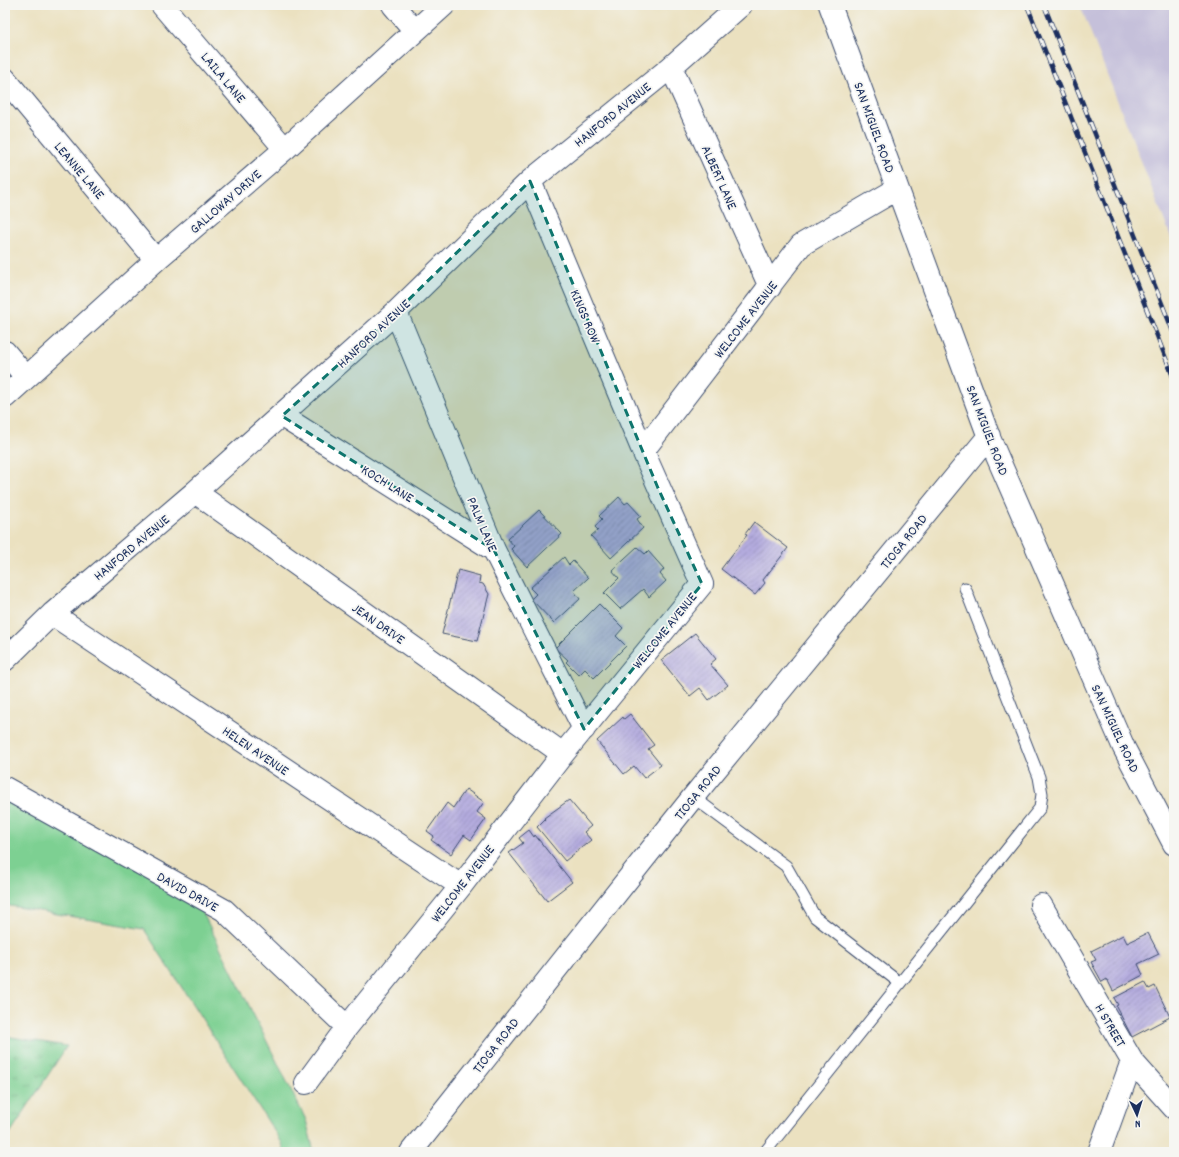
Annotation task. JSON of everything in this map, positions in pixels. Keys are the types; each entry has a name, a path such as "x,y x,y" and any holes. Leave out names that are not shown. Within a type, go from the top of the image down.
{"street":[{"name":"LAILA LANE","path":"162,5 285,149"},
{"path":"393,5 415,31"},
{"name":"GALLOWAY DRIVE","path":"5,397 156,260 285,149 444,5"},
{"name":"HANFORD AVENUE","path":"5,660 52,614 282,416 396,312 530,181 671,67 741,5"},
{"name":"SAN MIGUEL ROAD","path":"830,5 989,436 1124,748 1174,844"},
{"name":"ALBERT LANE","path":"671,67 770,287"},
{"name":"LEANNE LANE","path":"5,79 156,260"},
{"name":"KINGS ROW","path":"530,181 643,451"},
{"name":"WELCOME AVENUE","path":"306,1082 347,1027 563,754 702,584 643,451 801,245 897,189"},
{"name":"PALM LANE","path":"396,312 494,550 584,729"},
{"path":"5,352 26,377"},
{"name":"KOCH LANE","path":"282,416 494,550"},
{"name":"TIOGA ROAD","path":"411,1152 693,796 989,436"},
{"name":"JEAN DRIVE","path":"195,492 563,754"},
{"name":"HELEN AVENUE","path":"52,614 460,886"},
{"name":"DAVID DRIVE","path":"5,788 224,910 347,1027"},
{"name":"H STREET","path":"1041,905 1132,1061 1099,1152"},
{"path":"1132,1061 1174,1108"}],"lane":[{"path":"765,1152 1040,808 1042,794 1039,777 965,588"},
{"path":"693,796 786,866 815,917 900,984"}],"highlighted area":[{"path":"530,181 658,488 702,584 584,729 494,550 282,416 396,312"}],"shaded area":[{"path":"1080,5 1174,5 1174,245"}],"green space":[{"path":"5,788 193,893 306,1120 314,1152 284,1152 282,1143 144,929 5,905"},
{"path":"5,1036 67,1046 5,1141"}],"building":[{"path":"619,497 625,504 628,502 641,516 637,519 643,528 611,558 591,536 598,530 595,527 602,519 599,516"},
{"path":"539,510 562,534 527,567 511,549 514,546 508,539"},
{"path":"754,522 788,548 763,580 765,583 755,595 721,569 747,535 745,534"},
{"path":"637,547 645,554 648,551 664,569 660,574 666,581 649,597 643,589 620,609 604,593 619,578 612,570"},
{"path":"564,557 569,565 573,561 588,578 574,591 580,599 554,623 531,599 536,594 530,588"},
{"path":"458,570 480,576 479,583 483,584 489,594 477,641 442,634"},
{"path":"599,604 623,628 616,636 626,646 594,678 585,669 579,675 566,662 568,660 555,648"},
{"path":"695,633 716,659 710,664 728,685 709,700 700,688 690,696 661,660"},
{"path":"630,714 654,745 648,749 661,765 644,778 634,766 624,774 597,741 623,717 624,719"},
{"path":"466,789 484,802 477,812 486,819 471,840 464,835 451,854 431,840 434,836 427,831 447,803 453,808"},
{"path":"569,800 591,826 584,832 591,840 565,861 537,827 545,819 544,818"},
{"path":"529,830 534,837 535,835 572,882 547,901 509,853 523,843 519,838"},
{"path":"1148,933 1159,954 1138,964 1143,975 1113,991 1107,979 1102,982 1091,962 1096,960 1091,951 1123,935 1127,943"},
{"path":"1145,982 1149,989 1155,986 1170,1017 1132,1037 1116,1006 1118,1005 1114,998"}],"railway":[{"path":"1027,5 1174,379"},
{"path":"1044,5 1174,334"}]}
